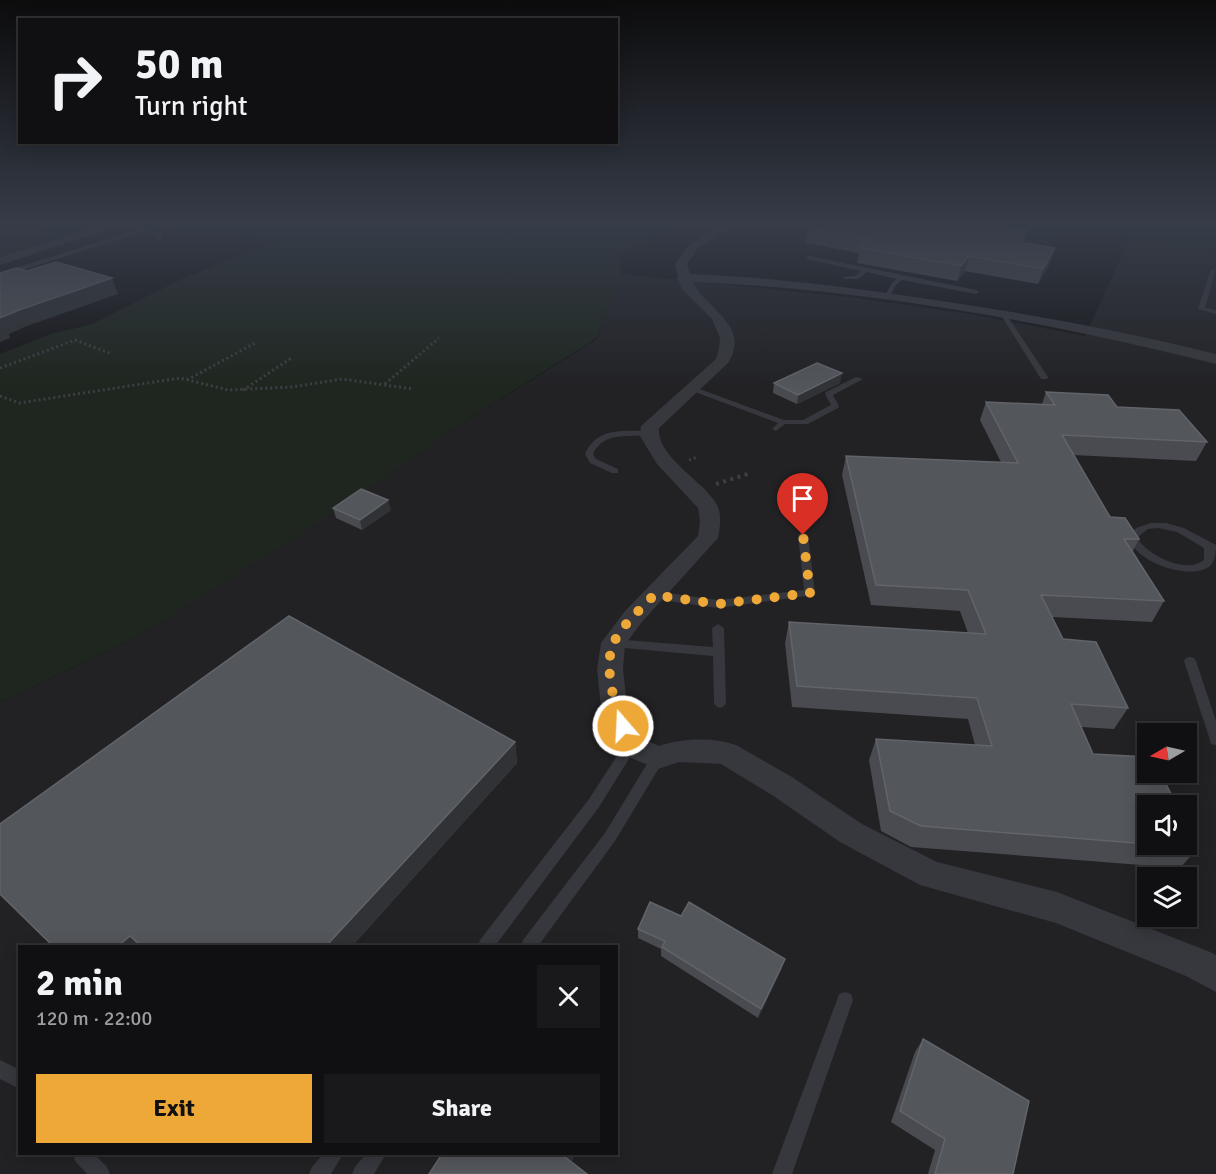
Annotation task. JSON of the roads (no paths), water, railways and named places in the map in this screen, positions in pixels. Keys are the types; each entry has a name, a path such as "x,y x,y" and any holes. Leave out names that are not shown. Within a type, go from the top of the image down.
{"street":[{"path":"683,279 688,287 718,318 727,338 723,360 662,413 651,426 649,433 654,446 664,460 708,507 710,521 708,538 633,617 613,643 610,669 614,706 631,746 658,758 678,751 726,753 782,786 851,833 931,875 1057,908 1198,964 1216,975"},
{"path":"722,279 887,297 1004,315 1112,335 1216,359"}],"lane":[{"path":"887,297 894,284 900,279"},
{"path":"905,279 976,292"},
{"path":"1211,279 1201,309 1216,312"},
{"path":"1004,315 1044,377"},
{"path":"691,389 783,422 805,422 835,406 830,394 859,379"},
{"path":"776,429 783,422"},
{"path":"615,471 593,460 589,454 590,448 600,439 610,435 649,433"},
{"path":"1164,526 1190,534 1212,548 1212,561 1208,565 1200,568 1183,568 1152,558 1137,545 1134,538 1136,532 1142,528 1164,526"},
{"path":"654,595 718,604 810,593 803,535"},
{"path":"717,628 720,703"},
{"path":"613,643 718,652"},
{"path":"1190,661 1216,740"},
{"path":"487,945 594,802 631,746"},
{"path":"531,945 610,837 658,758"},
{"path":"782,1174 845,1000"},
{"path":"0,1068 18,1079"},
{"path":"83,1155 100,1174"},
{"path":"320,1174 333,1155"},
{"path":"362,1174 376,1155"}]}
